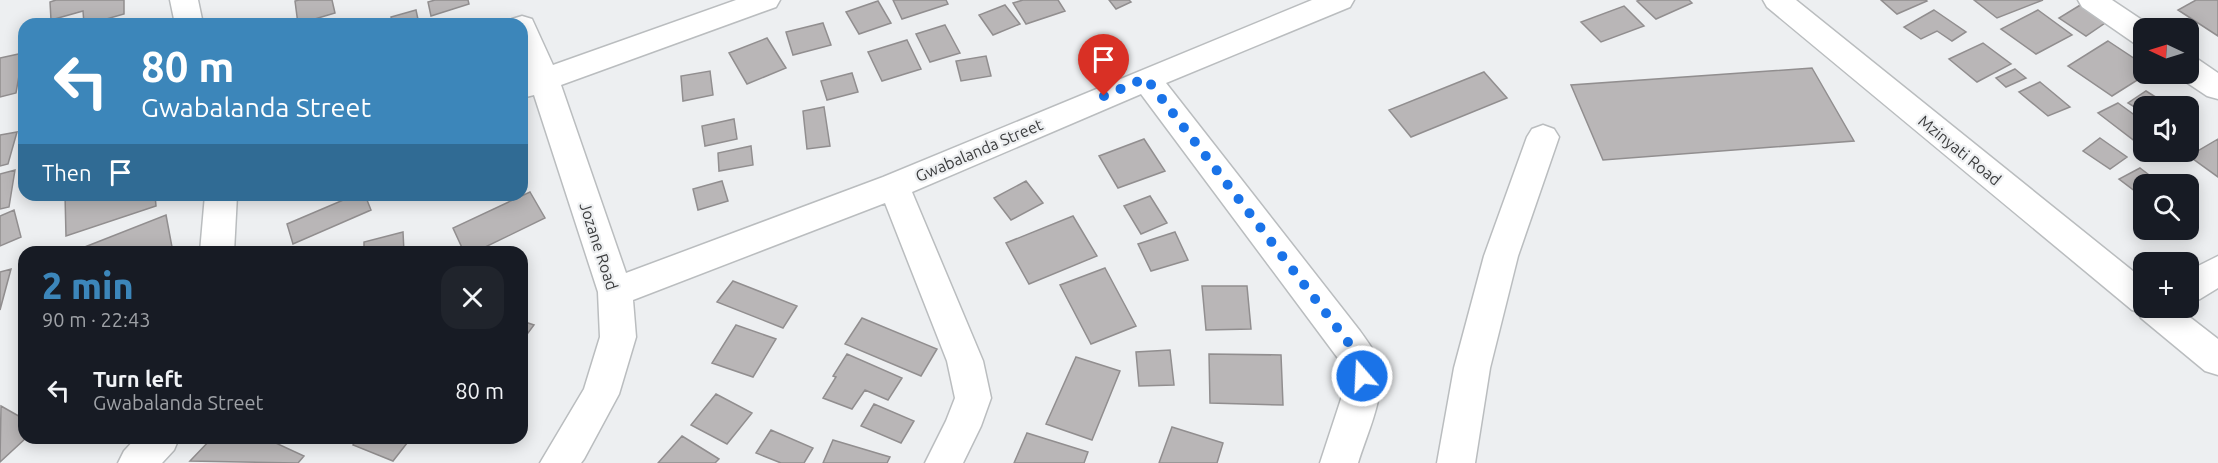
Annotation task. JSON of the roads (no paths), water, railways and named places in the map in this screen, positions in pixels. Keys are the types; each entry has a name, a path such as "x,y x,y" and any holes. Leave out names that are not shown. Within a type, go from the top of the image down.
{"street":[{"path":"184,0 188,18"},
{"name":"Jozane Road","path":"511,0 519,18"},
{"path":"533,84 766,0"},
{"name":"Gwabalanda Street","path":"615,292 894,186 1146,78 1340,0"},
{"name":"Mzinyati Road","path":"1777,0 2133,290"},
{"path":"2092,0 2133,28"},
{"name":"Jozane Road","path":"528,57 533,84 615,292 618,337 601,394 571,447 559,463"},
{"path":"2199,75 2218,88"},
{"path":"1146,78 1348,342 1361,363 1362,390 1339,463"},
{"path":"1456,463 1472,368 1500,256 1543,138"},
{"path":"894,186 965,361 973,398 963,426 944,463"},
{"path":"217,246 221,201"},
{"path":"2199,282 2218,270"},
{"name":"Mzinyati Road","path":"2167,318 2218,360"},
{"path":"137,463 154,444"}]}
